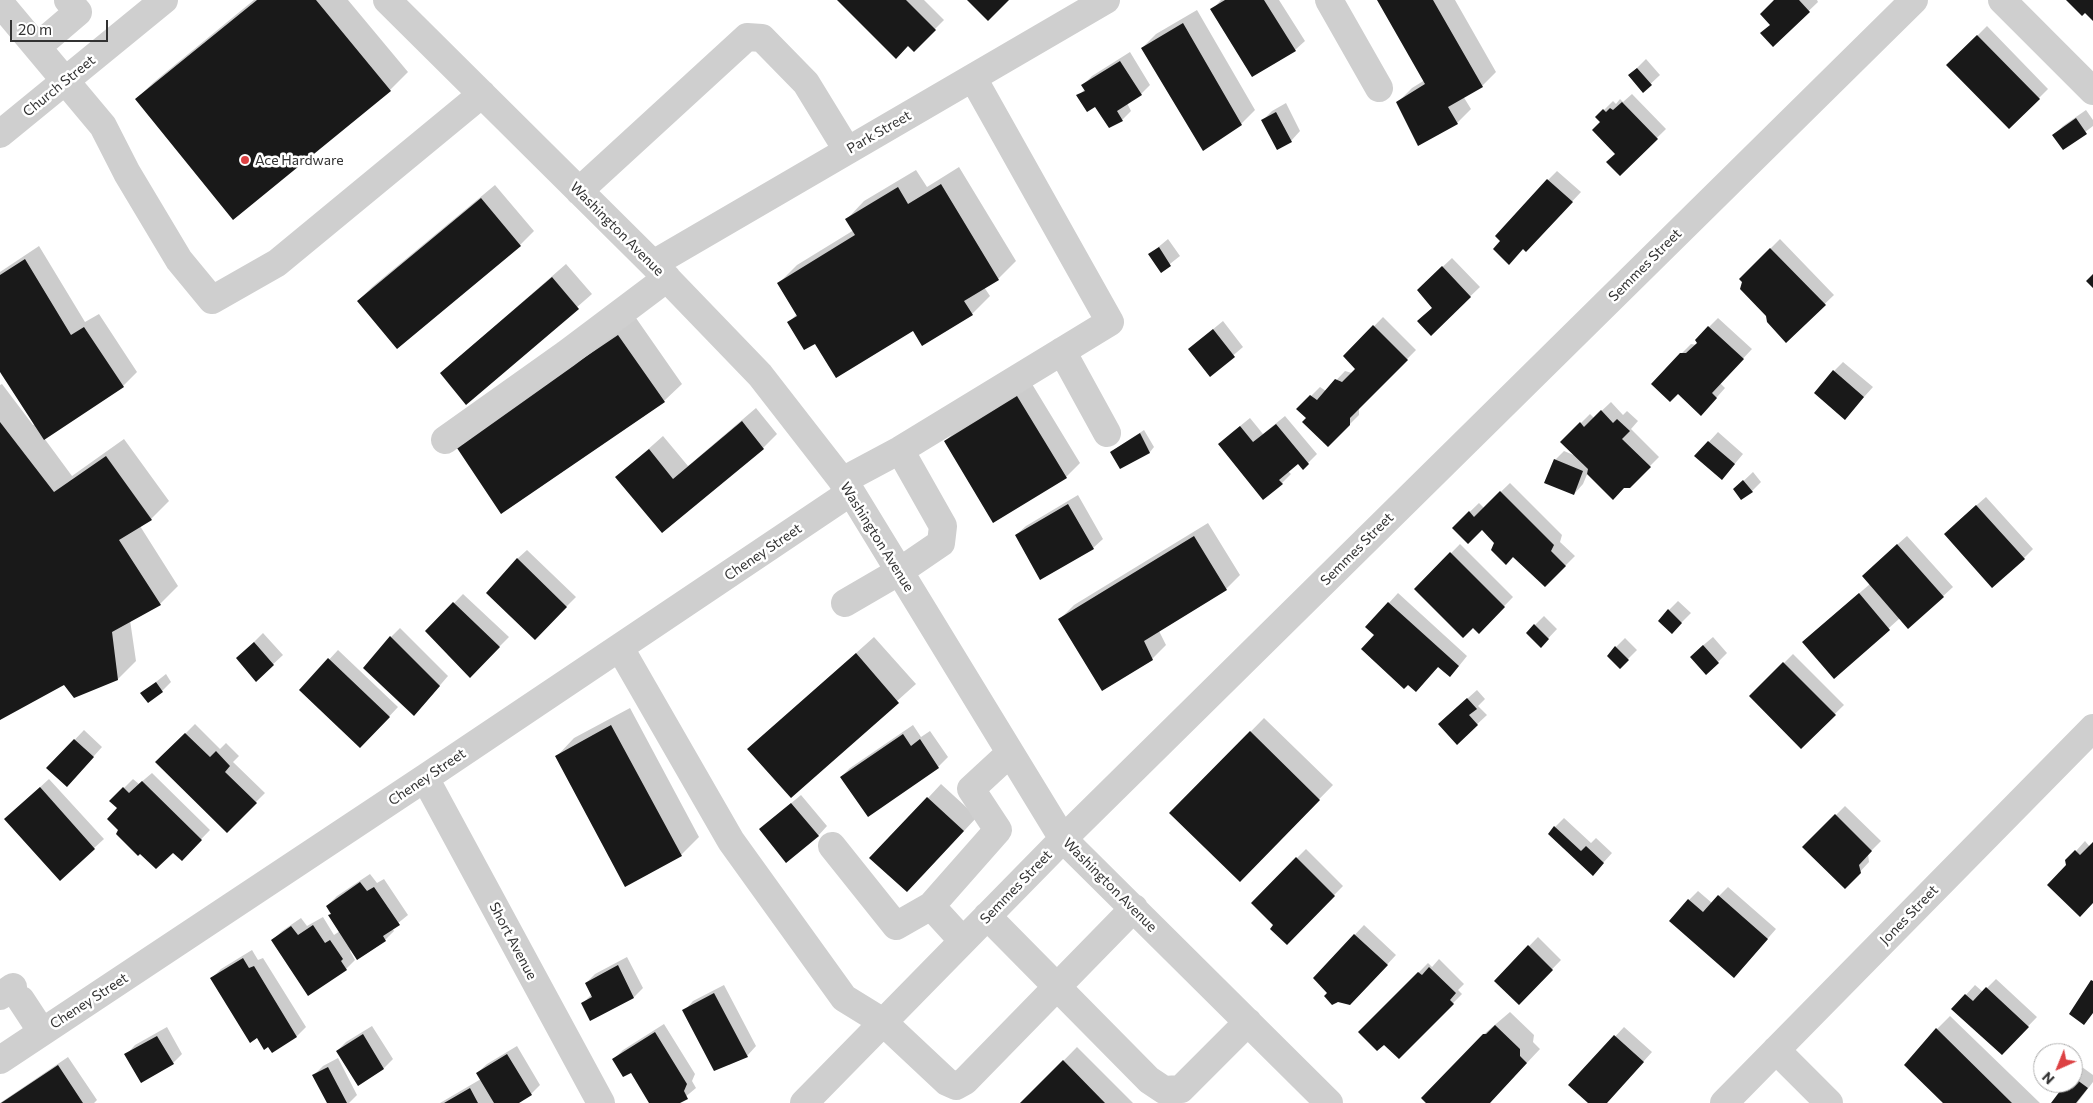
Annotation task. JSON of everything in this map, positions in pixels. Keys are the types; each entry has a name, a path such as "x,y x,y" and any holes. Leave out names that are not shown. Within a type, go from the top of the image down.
{"street":[{"path":"38,47 78,12 68,0"},
{"name":"Church Street","path":"0,134 164,0"},
{"name":"Washington Avenue","path":"387,0 660,271 760,375 847,486 1063,839 1248,1022 1324,1101"},
{"name":"Park Street","path":"445,440 566,354 660,271 847,150 1106,0"},
{"path":"1329,0 1380,88"},
{"name":"Semmes Street","path":"804,1103 1063,839 1914,0"},
{"path":"2002,0 2093,91"},
{"path":"0,3 103,126 127,173 179,260 212,300 277,263 482,94"},
{"path":"579,191 747,37 762,38 806,83 847,150"},
{"name":"Cheney Street","path":"0,1060 620,648 900,450 1110,322 973,78"},
{"path":"1062,351 1108,433"},
{"path":"845,603 900,571 941,543 943,526 900,450"},
{"path":"620,648 731,841 844,998 883,1022 948,1082 956,1086 965,1081 1134,908"},
{"name":"Jones Street","path":"1724,1103 2093,728"},
{"path":"832,846 896,926 931,906 998,830 971,789 1010,753"},
{"name":"Short Avenue","path":"426,778 601,1103"},
{"path":"931,906 963,941"},
{"path":"987,916 1149,1080 1164,1090 1181,1089 1248,1022"},
{"path":"11,994 42,1032"},
{"path":"1776,1050 1829,1103"}],"building":[{"name":"Ace Hardware","path":"257,0 316,0 391,91 233,220 135,99"},
{"path":"837,0 906,0 936,30 914,52 908,46 896,59"},
{"path":"967,0 1009,0 988,21"},
{"path":"1225,0 1264,0 1296,51 1252,77 1210,9"},
{"path":"1377,0 1433,0 1483,87 1448,107 1458,124 1418,146 1396,102 1425,84"},
{"path":"1774,0 1799,0 1810,12 1773,47 1760,33 1770,25 1760,14"},
{"path":"2066,0 2093,0 2093,21 2085,13 2082,16"},
{"path":"1183,23 1242,125 1203,151 1141,48"},
{"path":"1977,35 2040,99 2009,129 1946,65"},
{"path":"1120,61 1142,95 1117,111 1123,121 1109,128 1095,107 1087,112 1076,95 1085,91 1081,85"},
{"path":"1637,68 1652,85 1643,93 1628,75"},
{"path":"1622,102 1658,139 1620,176 1606,162 1615,154 1592,130 1600,122 1595,117 1603,109 1606,112 1610,108 1613,110"},
{"path":"1276,112 1292,142 1277,150 1261,120"},
{"path":"2076,118 2087,134 2063,150 2052,135"},
{"path":"1547,179 1573,202 1526,252 1523,249 1509,265 1493,249 1500,241 1495,236"},
{"path":"941,184 999,280 964,301 973,315 922,346 913,331 836,378 815,344 804,350 787,322 797,316 777,283 855,235 845,219 898,187 908,204"},
{"path":"481,198 521,246 397,349 357,301"},
{"path":"1159,247 1171,266 1161,273 1148,254"},
{"path":"1770,248 1826,305 1786,343 1767,322 1766,316 1740,289 1742,282 1739,279"},
{"path":"25,259 71,335 84,327 124,387 44,440 0,372 0,275"},
{"path":"1442,266 1471,297 1431,336 1417,321 1432,308 1417,290"},
{"path":"2093,274 2093,288 2086,281"},
{"path":"552,277 579,309 466,405 440,373"},
{"path":"1373,325 1408,360 1350,418 1350,425 1328,447 1302,422 1306,418 1296,409 1310,395 1317,400 1335,379 1342,382 1355,369 1343,356"},
{"path":"1708,326 1744,359 1712,393 1717,398 1701,416 1678,394 1670,402 1651,384 1680,353 1686,353 1697,343 1695,340"},
{"path":"1213,329 1235,357 1210,377 1188,349"},
{"path":"618,335 665,402 501,514 455,445"},
{"path":"1833,370 1864,397 1845,420 1814,393"},
{"path":"1017,396 1067,478 993,523 944,441"},
{"path":"1601,410 1613,423 1617,419 1630,431 1622,439 1651,467 1630,488 1624,488 1613,500 1587,474 1588,469 1560,442 1580,422 1584,427"},
{"path":"742,421 764,449 662,533 615,477 649,449 673,479"},
{"path":"0,422 54,492 106,456 152,520 119,540 161,605 112,632 118,680 74,698 64,685 0,720"},
{"path":"1276,424 1309,464 1303,470 1298,464 1279,480 1283,484 1263,500 1218,444 1240,426 1253,442"},
{"path":"1140,433 1150,453 1120,469 1110,452"},
{"path":"1708,441 1735,464 1722,480 1694,456"},
{"path":"1554,459 1583,471 1574,495 1544,483"},
{"path":"1743,480 1753,492 1741,500 1733,489"},
{"path":"1500,491 1554,545 1551,551 1566,566 1545,587 1513,557 1506,565 1491,550 1494,543 1482,530 1468,544 1452,528 1469,511 1474,517"},
{"path":"1068,504 1094,549 1040,580 1015,535"},
{"path":"1976,505 2025,559 1992,588 1944,534"},
{"path":"1194,536 1227,590 1144,641 1153,660 1102,691 1058,619"},
{"path":"1897,544 1944,597 1908,629 1862,576"},
{"path":"1450,552 1505,607 1479,634 1473,628 1463,638 1414,589"},
{"path":"517,558 567,607 535,640 486,593"},
{"path":"1859,593 1890,630 1834,679 1802,642"},
{"path":"453,602 500,647 470,678 425,631"},
{"path":"1388,602 1459,666 1450,677 1438,667 1416,692 1408,685 1404,689 1361,649 1374,635 1365,627"},
{"path":"1668,609 1682,623 1672,634 1658,621"},
{"path":"1534,624 1549,639 1541,648 1526,633"},
{"path":"390,636 440,686 414,716 363,668"},
{"path":"254,642 274,665 256,682 236,658"},
{"path":"1703,645 1719,663 1706,675 1690,657"},
{"path":"1615,646 1629,660 1620,669 1607,656"},
{"path":"856,653 899,703 791,798 747,749"},
{"path":"328,658 390,717 360,748 299,690"},
{"path":"1783,662 1836,715 1801,749 1749,696"},
{"path":"156,682 163,692 148,703 140,693"},
{"path":"1467,698 1477,709 1469,715 1478,725 1457,745 1438,724"},
{"path":"611,725 682,856 625,887 555,756"},
{"path":"1250,731 1320,800 1240,882 1169,813"},
{"path":"185,733 210,757 216,751 230,766 225,772 257,803 227,833 155,762"},
{"path":"903,734 911,746 920,739 939,768 868,817 840,777"},
{"path":"74,739 94,757 67,787 46,768"},
{"path":"142,781 202,840 182,861 173,853 156,869 140,854 138,856 116,834 118,830 107,819 117,808 109,801 123,787 129,793"},
{"path":"40,787 95,849 60,881 4,819"},
{"path":"927,797 964,831 907,892 869,858"},
{"path":"791,803 819,836 786,863 759,829"},
{"path":"1835,814 1872,851 1859,865 1861,873 1845,889 1802,847"},
{"path":"1554,826 1581,851 1586,846 1604,863 1593,876 1548,834"},
{"path":"2093,842 2093,903 2080,917 2047,885 2066,865 2065,860 2075,850 2080,855"},
{"path":"1296,857 1335,896 1287,945 1270,929 1273,925 1251,903"},
{"path":"360,882 367,891 374,887 400,925 383,936 386,941 357,960 328,915 331,914 326,906"},
{"path":"1718,895 1768,939 1734,978 1669,921 1688,899 1703,912"},
{"path":"313,925 325,943 330,940 343,959 341,961 347,970 308,996 271,940 291,926 298,935"},
{"path":"1354,934 1388,965 1350,1005 1338,1002 1332,1005 1324,996 1327,993 1313,978"},
{"path":"1528,945 1553,970 1519,1005 1494,981"},
{"path":"243,958 249,968 254,966 297,1037 272,1053 268,1047 264,1050 257,1038 250,1043 210,978"},
{"path":"618,965 634,998 590,1021 581,1003 592,997 585,983"},
{"path":"1429,967 1456,993 1450,1000 1454,1004 1399,1059 1384,1045 1377,1051 1358,1032 1418,972 1422,975"},
{"path":"2091,980 2093,981 2093,1013 2084,1025 2069,1014"},
{"path":"1986,987 2029,1027 2002,1055 1951,1009 1965,994 1973,1001"},
{"path":"714,993 748,1057 714,1071 682,1010"},
{"path":"1495,1025 1520,1049 1520,1056 1527,1063 1490,1103 1426,1103 1421,1098 1483,1034 1486,1034"},
{"path":"1936,1028 2012,1103 1943,1103 1904,1065"},
{"path":"655,1032 687,1084 684,1091 688,1099 680,1103 649,1103 631,1073 623,1077 612,1059"},
{"path":"363,1034 384,1069 358,1086 336,1051"},
{"path":"1614,1035 1644,1062 1607,1103 1588,1103 1568,1085"},
{"path":"157,1036 174,1064 141,1083 124,1054"},
{"path":"507,1054 532,1095 519,1103 494,1103 476,1073"},
{"path":"1063,1060 1105,1103 1020,1103"},
{"path":"58,1065 83,1103 1,1103"},
{"path":"328,1067 347,1103 327,1103 312,1075"},
{"path":"2083,1084 2088,1088 2076,1103 2051,1103 2058,1093 2083,1093"},
{"path":"470,1088 478,1103 444,1103"}],"place":[{"name":"Ace Hardware","path":"245,160"}]}
